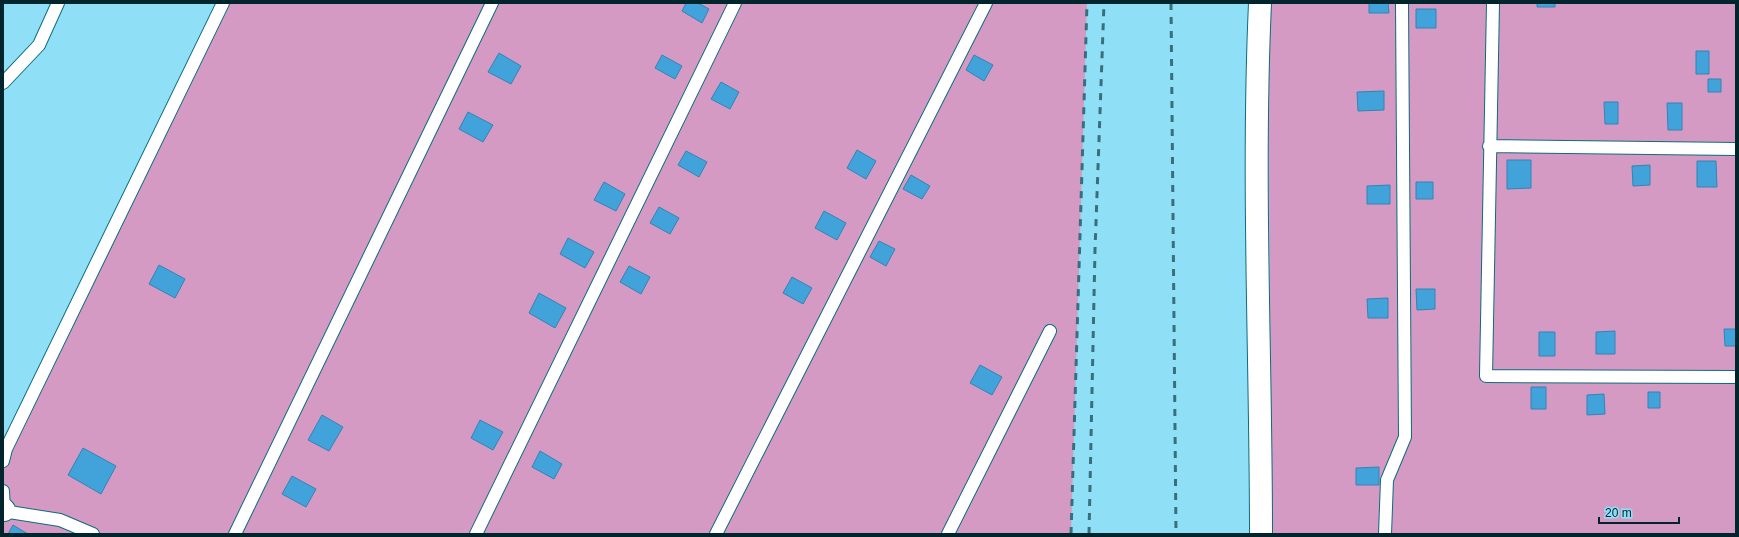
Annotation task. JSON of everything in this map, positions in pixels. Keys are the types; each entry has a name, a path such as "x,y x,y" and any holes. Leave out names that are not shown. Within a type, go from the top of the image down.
{"street":[{"path":"1260,3 1257,62 1257,157 1261,534"}],"lane":[{"path":"3,83 38,45 58,3"},
{"path":"3,461 6,448 223,3"},
{"path":"235,534 492,3"},
{"path":"476,534 735,3"},
{"path":"716,534 986,3"},
{"path":"1385,534 1387,480 1405,437 1402,3"},
{"path":"1493,3 1489,146 1486,376 1736,377"},
{"path":"1489,146 1736,149"},
{"path":"948,534 1050,331"},
{"path":"3,505 60,520 92,534"}],"shaded area":[{"path":"217,3 1087,3 1071,534 3,534 3,453"},
{"path":"1270,3 1736,3 1736,534 1272,534 1268,82"}],"building":[{"path":"686,3 698,3 709,9 702,23 682,11"},
{"path":"1369,3 1388,3 1389,13 1369,13"},
{"path":"1537,3 1555,3 1555,7 1537,7"},
{"path":"1416,9 1436,9 1436,28 1416,28"},
{"path":"1696,51 1709,51 1709,74 1696,74"},
{"path":"499,53 521,66 511,84 488,72"},
{"path":"662,55 682,66 675,79 655,68"},
{"path":"974,55 993,65 984,81 966,70"},
{"path":"1708,79 1721,79 1721,92 1708,92"},
{"path":"721,82 739,92 730,109 711,99"},
{"path":"1384,91 1384,110 1358,111 1357,92"},
{"path":"1604,102 1618,102 1618,124 1605,124"},
{"path":"1667,103 1682,103 1682,130 1668,130"},
{"path":"468,112 493,125 483,142 459,129"},
{"path":"857,150 876,161 866,179 847,168"},
{"path":"686,151 707,162 699,177 678,165"},
{"path":"1507,160 1531,160 1531,188 1507,189"},
{"path":"1697,161 1716,161 1717,187 1697,187"},
{"path":"1650,165 1650,185 1633,186 1632,166"},
{"path":"911,175 930,186 922,199 903,189"},
{"path":"604,182 625,194 616,211 594,200"},
{"path":"1416,182 1433,182 1433,199 1416,199"},
{"path":"1390,185 1390,204 1367,204 1367,186"},
{"path":"659,207 679,218 670,234 650,223"},
{"path":"824,211 846,223 837,240 815,228"},
{"path":"568,238 594,252 585,268 560,254"},
{"path":"879,241 895,249 886,266 870,257"},
{"path":"159,265 185,279 175,298 149,284"},
{"path":"629,266 650,277 641,294 620,282"},
{"path":"792,277 812,288 803,304 783,293"},
{"path":"1416,289 1435,289 1435,309 1417,310"},
{"path":"539,293 566,308 555,328 529,313"},
{"path":"1388,298 1388,318 1368,318 1367,299"},
{"path":"1724,329 1736,329 1736,346 1725,346"},
{"path":"1615,331 1615,354 1596,354 1596,332"},
{"path":"1539,332 1555,332 1555,356 1539,356"},
{"path":"980,365 1002,377 992,395 970,383"},
{"path":"1531,387 1546,387 1546,409 1531,409"},
{"path":"1648,392 1660,392 1660,408 1648,408"},
{"path":"1604,394 1605,414 1587,415 1587,395"},
{"path":"322,415 343,427 329,451 308,440"},
{"path":"480,420 503,432 493,450 471,438"},
{"path":"83,448 116,466 101,494 68,475"},
{"path":"540,451 562,464 554,479 532,467"},
{"path":"1379,467 1379,485 1356,485 1356,468"},
{"path":"292,476 316,489 306,507 282,494"},
{"path":"13,525 28,534 8,534"}],"railway":[{"path":"1071,534 1087,3"},
{"path":"1089,534 1095,250 1104,3"},
{"path":"1171,3 1176,534"}]}
